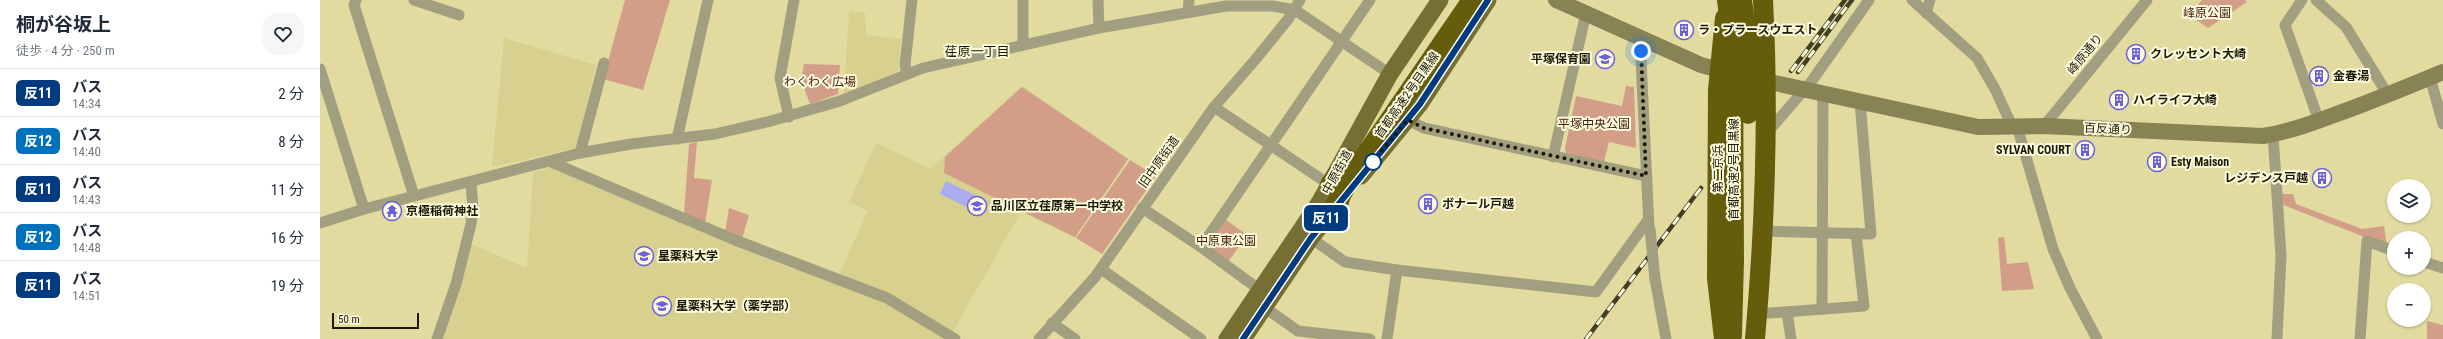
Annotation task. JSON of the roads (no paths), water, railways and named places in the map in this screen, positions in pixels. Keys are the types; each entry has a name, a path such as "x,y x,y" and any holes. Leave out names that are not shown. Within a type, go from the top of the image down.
{"highway":[{"name":"首都高速2号目黒線","path":"1330,185 1458,0"},
{"name":"首都高速2号目黒線","path":"1332,211 1400,84 1472,0"},
{"name":"首都高速2号目黒線","path":"1727,0 1733,46 1741,260 1748,339"},
{"name":"第二京浜","path":"1724,339 1717,278 1718,90 1727,0"},
{"name":"首都高速2号目黒線","path":"1732,339 1741,260 1748,47 1742,0"},
{"path":"1755,339 1763,231 1766,134 1763,0"}],"main road":[{"path":"1400,84 1440,0"},
{"name":"中原街道","path":"1243,339 1311,238 1408,120 1488,0"},
{"path":"1721,0 1725,20"},
{"name":"中原街道","path":"1227,339 1330,185"}],"street":[{"path":"356,0 354,5 414,196"},
{"path":"414,0 459,15"},
{"path":"677,139 708,0"},
{"path":"789,117 780,78 794,0"},
{"path":"907,74 905,65 912,0"},
{"path":"1023,0 1023,45"},
{"path":"1098,0 1099,28"},
{"path":"1188,12 1189,0"},
{"path":"1201,247 1370,0"},
{"name":"百反通り","path":"1556,0 1580,7 1640,39 1720,71 1860,101 1926,118 1978,127 2044,126 2225,135 2273,134 2318,121 2388,95 2437,74"},
{"path":"1766,134 1805,90 1869,0"},
{"path":"1912,0 1977,58 1995,89 2015,126 2054,249 2070,288 2097,339"},
{"path":"1926,13 1930,0"},
{"name":"峰原通り","path":"2044,126 2147,0"},
{"path":"2302,0 2285,25 2318,121"},
{"path":"2316,0 2346,27 2388,95"},
{"path":"321,218 364,209 551,162 580,153 631,144 715,134 789,117 840,101 923,68 1099,28 1188,12 1226,3 1273,6 1298,5 1342,41 1400,84"},
{"name":"旧中原街道","path":"1039,339 1101,269 1142,208 1214,107 1255,60 1298,5"},
{"path":"1553,157 1580,7"},
{"path":"1640,39 1649,225 1655,279 1666,339"},
{"path":"580,153 604,63"},
{"path":"320,69 364,209"},
{"path":"2437,74 2443,124"},
{"path":"1822,310 1823,93"},
{"path":"1763,231 1871,234 1860,101"},
{"path":"1214,107 1330,185"},
{"path":"1408,120 1424,128 1646,176"},
{"path":"2273,134 2281,256 2277,339"},
{"path":"551,162 735,240 887,298 955,339"},
{"path":"437,339 456,284 471,224 473,210 471,182"},
{"path":"1142,208 1201,247 1260,290"},
{"path":"1311,238 1345,262 1397,270 1596,292 1649,225"},
{"path":"1757,314 1864,306 1856,233"},
{"path":"2360,339 2367,241 2387,248"},
{"path":"2431,264 2443,268"},
{"path":"1101,269 1201,339"},
{"path":"1387,339 1397,270"},
{"path":"1264,308 1298,331 1370,339"},
{"path":"1787,312 1791,339"},
{"path":"1052,323 1075,339"}],"water":[{"path":"946,181 987,201 981,214 940,194"}],"railway":[{"path":"1791,71 1845,0"},
{"path":"1798,72 1852,0"},
{"path":"1586,339 1701,188"}],"place":[{"name":"ラ・プラースウエスト","path":"1684,30"},
{"name":"クレッセント大崎","path":"2136,54"},
{"name":"平塚保育園","path":"1605,59"},
{"name":"金春湯","path":"2319,76"},
{"name":"ハイライフ大崎","path":"2119,100"},
{"name":"SYLVAN COURT","path":"2085,150"},
{"name":"Esty Maison","path":"2157,162"},
{"name":"レジデンス戸越","path":"2322,178"},
{"name":"ボナール戸越","path":"1428,204"},
{"name":"品川区立荏原第一中学校","path":"977,206"},
{"name":"京極稲荷神社","path":"392,211"},
{"name":"星薬科大学","path":"644,256"},
{"name":"星薬科大学（薬学部）","path":"662,306"}],"district":[{"name":"荏原一丁目","path":"977,51"}],"park label":[{"name":"峰原公園","path":"2207,13"},
{"name":"わくわく広場","path":"820,82"},
{"name":"平塚中央公園","path":"1594,124"},
{"name":"中原東公園","path":"1226,241"}]}
